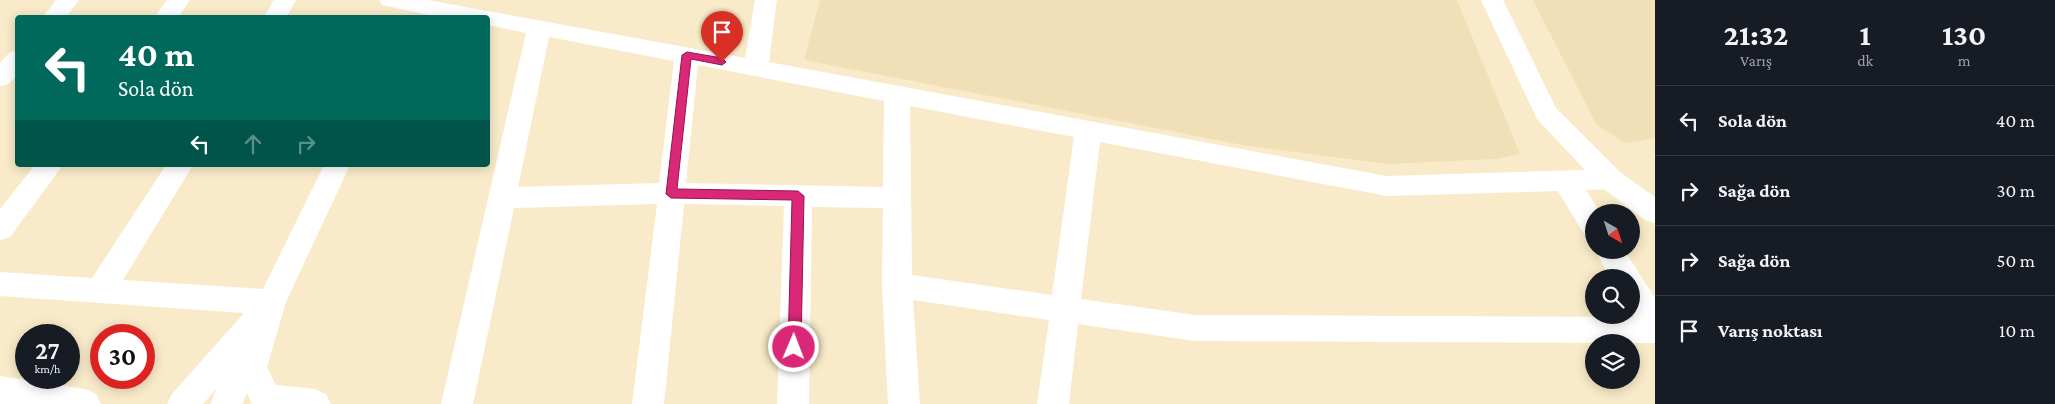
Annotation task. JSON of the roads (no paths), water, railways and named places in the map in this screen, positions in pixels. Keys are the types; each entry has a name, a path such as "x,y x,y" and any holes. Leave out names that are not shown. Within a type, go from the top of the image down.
{"street":[{"path":"56,15 68,0"},
{"path":"167,15 179,0"},
{"path":"276,15 285,0"},
{"path":"390,0 413,7 466,15"},
{"path":"756,68 766,0"},
{"path":"1492,0 1546,113 1610,179 1655,212"},
{"path":"490,19 1387,186 1610,179"},
{"path":"457,404 539,28"},
{"path":"648,404 687,55"},
{"path":"0,78 15,61"},
{"path":"897,94 897,284 904,404"},
{"path":"1053,404 1088,130"},
{"path":"0,229 48,167"},
{"path":"100,291 179,167"},
{"path":"226,404 271,302 336,167"},
{"path":"1565,180 1585,212"},
{"path":"502,198 671,194 897,198"},
{"path":"793,404 798,196"},
{"path":"0,284 271,302"},
{"path":"897,284 1196,328 1655,330"},
{"path":"1640,300 1655,324"},
{"path":"183,404 271,302"},
{"path":"271,302 251,367 266,399 315,404"},
{"path":"0,391 85,404"}]}
